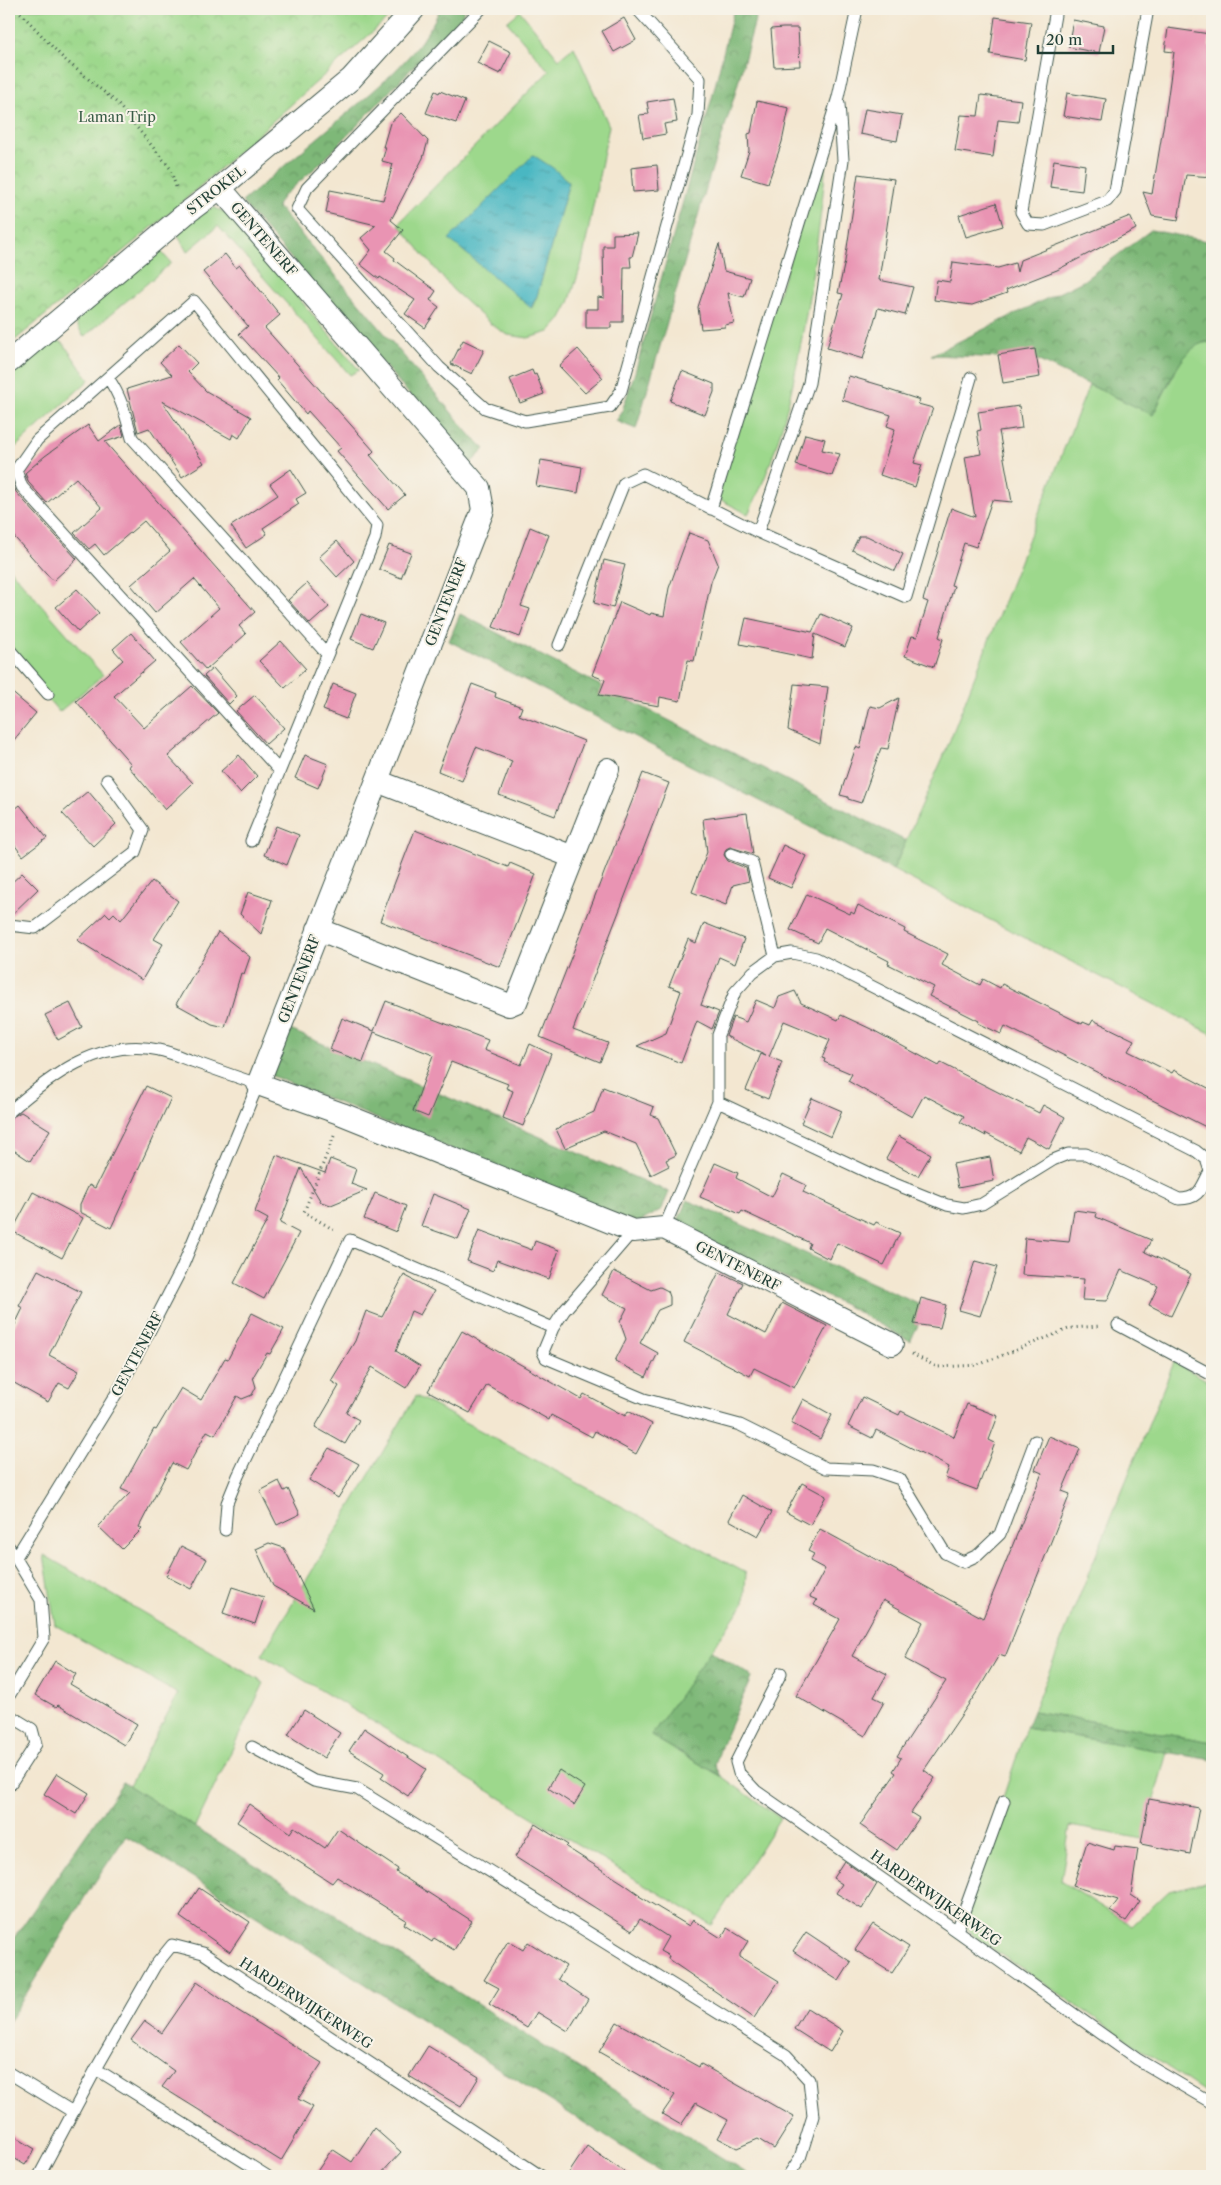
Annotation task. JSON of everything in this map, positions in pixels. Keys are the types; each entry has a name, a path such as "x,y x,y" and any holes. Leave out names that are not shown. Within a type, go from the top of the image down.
{"street":[{"name":"STROKEL","path":"9,362 184,215 220,188 351,79 414,9"},
{"name":"GENTENERF","path":"220,188 480,488 482,510 258,1084"},
{"path":"318,929 509,1005 516,1002 608,769"},
{"path":"377,781 573,857"},
{"path":"258,1084 342,1114 633,1232 664,1228"},
{"name":"GENTENERF","path":"664,1228 892,1344"}],"lane":[{"path":"481,9 307,188 297,210 439,367 485,408 524,421 610,407 621,391 698,115 700,79 637,9"},
{"path":"711,509 838,97 858,9"},
{"path":"1056,9 1021,212 1028,224 1044,225 1107,201 1115,191 1148,9"},
{"path":"758,532 809,383 843,160 838,97"},
{"path":"251,841 375,538 377,525 194,301 37,440 16,470 22,487 279,770"},
{"path":"108,378 116,389 132,438 327,654"},
{"path":"559,645 624,483 643,474 758,532 906,597 970,378"},
{"path":"9,649 48,694"},
{"path":"9,925 35,928 135,852 143,830 107,780"},
{"path":"731,854 752,862 774,956"},
{"path":"664,1228 718,1102 718,1035 735,992 753,972 774,956 792,953 816,958 1196,1151 1206,1159 1210,1171 1198,1194 1190,1199 1179,1198 1086,1154 1068,1154 1053,1160 982,1204 964,1208 947,1205 880,1178 718,1102"},
{"path":"9,1112 40,1085 75,1063 106,1051 137,1048 159,1050 258,1084"},
{"name":"GENTENERF","path":"16,1557 121,1386 181,1270 258,1084"},
{"path":"633,1232 564,1311 553,1328 543,1352 546,1358 644,1399 740,1425 826,1468 874,1470 900,1479 945,1552 963,1562 978,1555 1000,1534 1035,1441"},
{"path":"225,1530 227,1503 238,1476 350,1240 553,1328"},
{"path":"1118,1325 1212,1375"},
{"path":"9,1546 41,1600 44,1638 9,1696"},
{"name":"HARDERWIJKERWEG","path":"781,1673 736,1762 739,1773 756,1790 1137,2059 1212,2103"},
{"path":"9,1715 32,1729 36,1744 9,1786"},
{"path":"252,1747 314,1781 357,1789 786,2055 809,2080 813,2116 800,2158 788,2176"},
{"path":"958,1931 1004,1801"},
{"name":"HARDERWIJKERWEG","path":"39,2176 96,2069 155,1966 172,1945 203,1953 541,2176"},
{"path":"96,2069 267,2176"},
{"path":"9,2073 73,2112"}],"path":[{"path":"17,9 63,58 116,102 170,168 184,215"},
{"path":"342,1114 304,1212 350,1240"},
{"path":"892,1344 937,1367 978,1365 1071,1328 1118,1325"}],"green space":[{"name":"Laman Trip","path":"9,9 394,9 388,18 179,205 9,345"},
{"path":"440,9 464,9 462,16 323,161 282,197 277,206 473,438 485,449 470,464 242,202 393,73 420,43"},
{"path":"734,9 758,9 735,94 636,429 616,421 621,414 635,372 712,98"},
{"path":"520,11 559,59 574,47 609,126 582,262 569,303 560,320 549,332 528,338 508,335 492,325 453,290 398,224 549,71 507,22","holes":["533,155 569,182 532,308 450,239"]},
{"path":"827,145 814,263 793,384 770,464 748,514 713,496"},
{"path":"213,207 228,214 359,370 350,375 218,226 187,252 178,235 190,220"},
{"path":"1151,230 1212,242 1212,343 1202,343 1193,348 1184,357 1153,415 1035,359 931,355 1083,281"},
{"path":"158,248 171,263 84,337 74,320"},
{"path":"51,338 63,343 89,380 9,453 9,374"},
{"path":"1207,341 1212,343 1212,1034 893,870 944,755 1089,385 1153,414 1183,357 1192,347"},
{"path":"9,568 103,675 59,712 9,652"},
{"path":"460,614 906,841 893,870 449,641"},
{"path":"288,1029 669,1192 662,1209 636,1224 270,1075"},
{"path":"687,1200 927,1308 910,1341 845,1305 789,1279 673,1232"},
{"path":"1174,1362 1212,1383 1212,1742 1033,1711"},
{"path":"416,1396 746,1573 744,1603 651,1736 721,1776 780,1818 712,1925 262,1655"},
{"path":"44,1555 264,1683 195,1827 129,1786 178,1694 55,1625"},
{"path":"710,1651 749,1674 751,1678 722,1744 715,1765 721,1776 651,1736"},
{"path":"1033,1711 1212,1742 1212,1760 1026,1728"},
{"path":"1026,1728 1167,1752 1143,1839 1070,1826 1061,1881 1132,1926 1169,1891 1212,1880 1212,2097 975,1937 962,1922"},
{"path":"123,1782 751,2176 668,2176 348,1973 126,1836 86,1895 9,2022 9,1945"}],"water":[{"path":"533,155 553,168 569,182 537,296 531,308 449,239"}],"building":[{"path":"995,17 1031,22 1025,60 990,54"},
{"path":"624,18 636,40 614,52 602,31"},
{"path":"1073,20 1104,26 1099,53 1068,47"},
{"path":"798,28 800,66 774,67 771,29"},
{"path":"1168,28 1210,34 1209,46 1212,47 1212,177 1186,175 1178,220 1152,216 1143,192 1152,194 1166,110 1174,52 1165,51"},
{"path":"489,41 511,52 500,74 477,63"},
{"path":"435,91 439,93 440,91 465,101 456,123 426,113"},
{"path":"1067,93 1106,99 1102,122 1063,116"},
{"path":"981,95 1021,100 1018,122 998,120 993,157 955,151 961,115 978,116"},
{"path":"673,98 677,122 664,124 666,134 643,138 639,115 649,114 647,102"},
{"path":"757,101 789,108 782,142 768,183 741,175 749,151 748,134 751,133"},
{"path":"865,109 902,115 897,141 860,134"},
{"path":"401,113 428,141 423,158 391,220 403,230 386,251 395,258 394,260 436,291 430,300 439,307 425,328 405,314 415,300 380,277 379,279 360,264 371,250 361,238 376,225 326,213 330,190 383,200 393,164 382,161 386,147 383,147 390,123"},
{"path":"1054,160 1085,165 1082,191 1050,187"},
{"path":"657,165 659,190 633,192 631,168"},
{"path":"858,174 894,179 879,280 913,287 905,315 878,308 863,359 827,348 843,294 838,293 845,261"},
{"path":"996,203 1003,226 966,237 959,215"},
{"path":"1130,216 1136,229 1057,270 1006,290 1007,293 972,305 934,300 937,280 950,282 953,262 998,268 1015,263 1017,272 1020,260"},
{"path":"638,233 632,257 630,257 631,267 624,267 623,322 611,322 611,328 586,328 586,309 598,309 598,297 604,298 603,246 613,246 613,234"},
{"path":"719,244 724,271 750,278 744,297 728,293 734,323 725,325 725,327 701,329 698,307"},
{"path":"225,254 236,268 240,265 280,315 265,328 374,451 370,455 405,495 388,509 337,451 341,448 308,411 306,414 277,380 279,378 239,334 248,326 203,272"},
{"path":"463,340 484,350 472,374 451,364"},
{"path":"179,344 197,363 188,372 206,391 251,417 239,438 233,434 231,439 162,401 204,463 182,477 149,428 138,432 127,389 172,375 160,362"},
{"path":"578,349 603,378 585,393 559,366"},
{"path":"1035,349 1040,377 1003,383 998,355"},
{"path":"532,370 534,375 536,374 544,394 520,403 510,379"},
{"path":"682,371 714,384 714,392 705,415 670,401"},
{"path":"849,376 920,400 918,404 933,408 914,463 922,465 915,487 880,475 895,429 887,426 891,415 842,400"},
{"path":"1019,406 1022,428 999,431 1012,502 992,500 976,547 964,543 951,585 954,586 939,637 943,639 934,667 905,656 912,636 917,637 928,602 923,600 951,508 975,517 965,457 981,454 977,431 981,430 978,412"},
{"path":"88,425 99,441 121,425 124,436 105,442 255,612 239,626 246,634 206,670 181,642 219,608 194,579 155,613 131,585 170,551 144,521 104,555 95,544 89,549 74,533 102,508 76,478 47,503 29,483 25,473"},
{"path":"805,434 825,439 822,450 840,454 832,476 796,465"},
{"path":"541,460 582,467 578,493 536,486"},
{"path":"291,469 306,493 296,499 299,504 263,528 267,534 246,548 231,526 278,495 270,484"},
{"path":"13,484 16,492 77,559 53,581 9,531 9,487"},
{"path":"530,527 549,535 521,606 530,609 520,637 493,627"},
{"path":"689,533 708,540 718,564 711,582 694,661 688,660 680,701 660,697 659,706 599,695 605,680 592,675 620,602 650,615 651,613 664,616 669,588"},
{"path":"859,536 867,536 903,554 895,571 852,550"},
{"path":"337,541 354,561 337,577 319,557"},
{"path":"389,545 411,553 401,578 379,569"},
{"path":"604,560 625,565 613,608 594,603"},
{"path":"307,583 329,607 310,624 288,600"},
{"path":"77,589 99,613 78,632 56,607"},
{"path":"361,614 384,623 373,648 351,639"},
{"path":"821,614 853,628 845,647 815,634 812,659 740,644 746,618 812,632"},
{"path":"131,633 155,661 114,696 144,728 192,686 218,713 168,756 193,783 165,810 129,767 131,764 76,701 123,660 113,649"},
{"path":"281,641 306,669 285,688 259,661"},
{"path":"213,668 237,696 229,704 204,676"},
{"path":"333,684 356,693 346,719 323,710"},
{"path":"472,684 496,693 495,697 522,707 519,715 584,741 555,816 499,795 512,761 476,747 462,781 438,771"},
{"path":"794,684 828,687 820,744 788,730"},
{"path":"9,690 36,713 9,746"},
{"path":"255,695 284,728 266,744 236,711"},
{"path":"899,698 888,749 881,748 861,803 840,795 856,747 860,749 870,706 880,708"},
{"path":"239,755 257,776 240,793 221,771"},
{"path":"305,755 328,764 318,788 295,778"},
{"path":"643,773 669,783 573,1030 608,1043 600,1062 540,1037"},
{"path":"88,791 116,824 93,846 62,813"},
{"path":"20,805 47,838 23,856 9,838 9,814"},
{"path":"747,813 753,854 730,847 726,849 724,855 728,861 746,868 749,881 733,885 726,905 692,892 707,852 703,819"},
{"path":"276,826 299,835 287,865 264,855"},
{"path":"415,830 508,867 510,863 536,874 500,967 380,921"},
{"path":"783,845 806,856 791,888 768,878"},
{"path":"22,873 38,889 9,917 9,885"},
{"path":"152,881 178,901 154,939 163,944 142,980 77,940 106,913 110,917 114,913 121,920"},
{"path":"248,892 272,900 261,934 240,914"},
{"path":"807,894 850,914 851,912 854,914 858,905 905,929 904,932 948,954 942,965 980,985 983,979 1000,988 1002,984 1082,1024 1083,1022 1090,1025 1093,1020 1134,1040 1128,1051 1172,1073 1174,1070 1212,1090 1212,1130 1005,1026 1001,1034 978,1023 979,1021 929,996 934,987 888,964 889,961 825,928 818,943 790,930"},
{"path":"704,923 744,939 735,964 719,957 701,1005 719,1012 712,1029 697,1021 681,1063 637,1046 666,1033 681,991 669,986 688,939 696,943"},
{"path":"218,932 250,957 244,974 241,973 225,1027 212,1024 176,1004"},
{"path":"795,991 801,1003 838,1020 841,1015 939,1066 941,1063 1039,1113 1043,1105 1065,1117 1049,1149 1026,1137 1019,1151 960,1122 964,1116 924,1095 912,1117 848,1081 852,1074 824,1062 825,1059 822,1058 830,1040 784,1021 769,1057 782,1062 768,1099 746,1090 761,1054 766,1056 726,1036 733,1017 746,1022 756,1000 775,1008 779,997"},
{"path":"386,1001 488,1040 484,1050 521,1065 530,1044 551,1054 523,1126 503,1118 513,1091 506,1088 508,1084 451,1062 428,1117 413,1111 433,1055 374,1032 363,1062 330,1050 342,1018 374,1031"},
{"path":"70,1003 82,1027 58,1040 45,1015"},
{"path":"146,1086 171,1098 111,1228 80,1212 80,1204 89,1185 95,1188"},
{"path":"603,1087 654,1107 651,1115 658,1118 676,1155 666,1160 669,1166 651,1175 636,1144 604,1131 565,1148 556,1129 594,1112"},
{"path":"812,1098 842,1111 831,1137 801,1123"},
{"path":"21,1112 50,1130 30,1161 9,1147 9,1119"},
{"path":"899,1136 931,1154 918,1176 886,1159"},
{"path":"276,1155 325,1173 330,1159 356,1169 351,1184 367,1190 331,1205 321,1202 301,1168 280,1223 299,1233 264,1299 234,1283 268,1219 255,1212"},
{"path":"990,1157 994,1181 958,1188 953,1164"},
{"path":"715,1163 738,1173 736,1178 772,1197 783,1174 806,1185 803,1192 874,1225 876,1222 900,1233 884,1265 837,1243 830,1259 808,1248 810,1243 742,1211 740,1214 700,1197"},
{"path":"33,1192 83,1218 62,1258 12,1231"},
{"path":"375,1193 406,1206 396,1232 364,1219"},
{"path":"433,1194 471,1209 458,1239 421,1226"},
{"path":"1074,1210 1097,1213 1096,1217 1151,1240 1145,1252 1191,1274 1171,1316 1149,1305 1158,1286 1121,1270 1107,1301 1082,1300 1084,1279 1022,1275 1025,1238 1069,1242"},
{"path":"479,1230 532,1250 535,1241 559,1250 549,1279 497,1260 493,1271 467,1261"},
{"path":"975,1261 997,1267 980,1316 959,1310"},
{"path":"38,1270 81,1292 49,1355 79,1371 69,1388 59,1383 48,1402 9,1380 9,1337 23,1308 19,1306"},
{"path":"614,1271 651,1290 660,1287 668,1291 670,1297 670,1305 658,1310 640,1343 658,1353 646,1377 615,1361 626,1339 620,1322 627,1308 602,1295"},
{"path":"719,1272 743,1283 728,1314 766,1334 782,1303 827,1326 794,1388 754,1368 750,1376 684,1342"},
{"path":"404,1275 434,1291 420,1315 411,1311 396,1351 420,1366 406,1388 372,1367 346,1413 359,1420 345,1444 315,1427 339,1386 331,1381 355,1341 366,1311 382,1317"},
{"path":"921,1298 946,1305 940,1328 914,1324"},
{"path":"252,1313 284,1329 270,1354 267,1353 253,1377 256,1387 252,1395 242,1399 237,1396 215,1435 207,1431 186,1470 172,1463 139,1527 142,1529 122,1549 98,1526 130,1493 121,1489 154,1429 156,1430 181,1388 201,1400 225,1358 228,1359"},
{"path":"462,1331 581,1399 584,1394 625,1416 628,1411 652,1424 636,1454 595,1431 592,1437 551,1415 549,1420 487,1385 470,1413 428,1391"},
{"path":"862,1397 899,1415 901,1411 954,1437 967,1404 998,1416 989,1440 995,1443 977,1490 945,1478 949,1467 876,1430 872,1438 848,1426"},
{"path":"803,1399 832,1415 820,1439 791,1423"},
{"path":"1049,1436 1080,1449 1062,1491 1070,1494 1005,1657 999,1655 979,1689 924,1770 935,1778 911,1813 919,1818 897,1850 860,1825 896,1773 893,1771 901,1758 897,1756 946,1681 905,1659 923,1622 883,1600 852,1656 887,1674 874,1697 884,1702 865,1736 796,1696 840,1619 814,1605 817,1600 810,1597 825,1569 810,1561 814,1554 808,1551 820,1529 983,1618 1042,1473 1035,1470"},
{"path":"329,1448 359,1464 338,1498 309,1480"},
{"path":"279,1481 284,1491 288,1489 300,1514 277,1525 260,1491"},
{"path":"802,1483 826,1496 810,1525 786,1512"},
{"path":"742,1495 772,1512 758,1536 729,1520"},
{"path":"269,1543 284,1548 314,1609 273,1586 256,1549"},
{"path":"181,1546 207,1559 191,1589 166,1576"},
{"path":"232,1587 264,1597 255,1624 223,1613"},
{"path":"55,1661 76,1674 70,1684 137,1724 124,1745 58,1705 56,1707 35,1695"},
{"path":"304,1710 340,1733 324,1758 288,1735"},
{"path":"364,1728 426,1769 408,1796 381,1778 384,1773 349,1751"},
{"path":"559,1770 585,1787 574,1805 548,1788"},
{"path":"57,1773 89,1793 76,1814 44,1794"},
{"path":"1149,1799 1199,1808 1190,1854 1141,1844"},
{"path":"249,1804 290,1833 294,1827 325,1848 338,1829 398,1869 396,1872 472,1921 454,1950 434,1938 432,1942 404,1924 406,1920 337,1877 332,1883 237,1822"},
{"path":"535,1824 568,1845 566,1847 623,1883 639,1896 689,1926 693,1920 721,1938 727,1928 748,1941 740,1957 779,1981 754,2018 668,1959 669,1956 660,1951 668,1937 640,1919 632,1931 515,1857"},
{"path":"1087,1842 1114,1850 1115,1846 1138,1849 1131,1895 1140,1901 1126,1921 1110,1911 1118,1900 1073,1886"},
{"path":"844,1861 877,1884 862,1909 836,1893 842,1884 833,1878"},
{"path":"199,1888 250,1922 230,1952 180,1917"},
{"path":"873,1924 909,1947 892,1973 855,1950"},
{"path":"806,1932 851,1962 839,1981 793,1951"},
{"path":"508,1941 523,1950 528,1942 566,1966 558,1979 588,1999 568,2031 537,2012 527,2028 489,2004 499,1988 484,1980"},
{"path":"197,1982 237,2010 322,2063 298,2099 313,2107 281,2161 162,2087 174,2071 131,2040 145,2021 162,2033"},
{"path":"807,2008 843,2031 830,2052 794,2029"},
{"path":"617,2022 699,2067 701,2064 794,2117 774,2149 758,2139 737,2148 718,2138 728,2120 696,2103 681,2125 662,2114 675,2095 599,2052"},
{"path":"428,2046 479,2077 461,2107 409,2076"},
{"path":"374,2128 401,2152 379,2176 314,2176 332,2149 352,2162"},
{"path":"9,2133 35,2149 25,2165 9,2155"},
{"path":"587,2146 630,2176 567,2176"}]}
